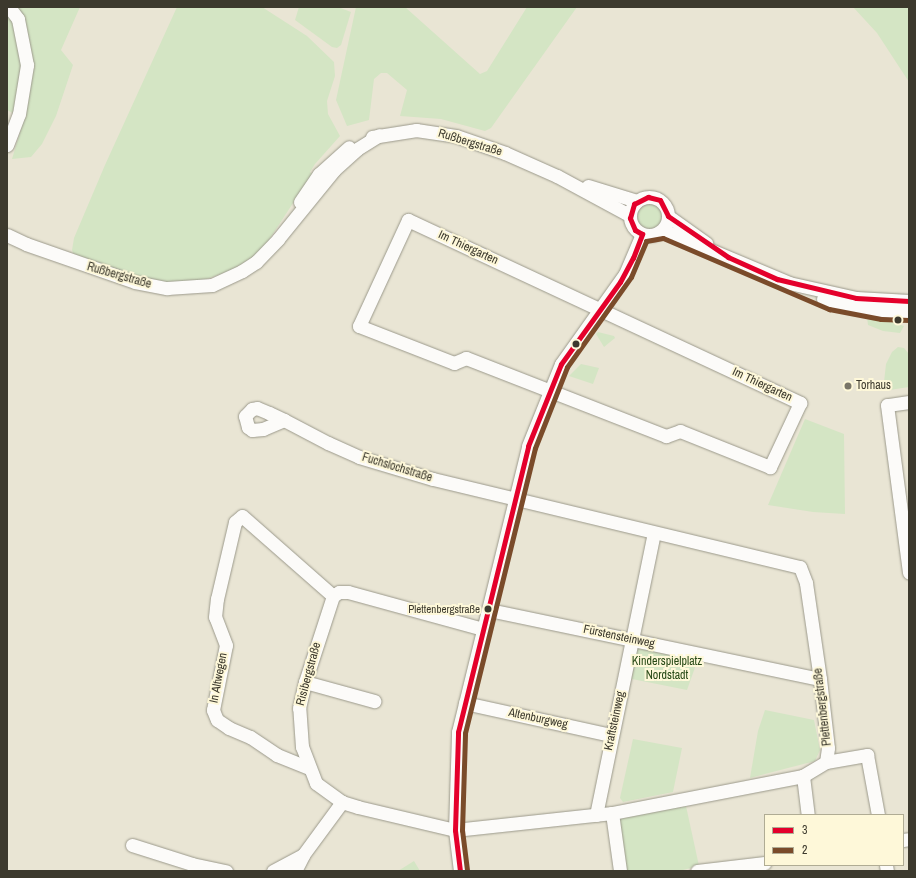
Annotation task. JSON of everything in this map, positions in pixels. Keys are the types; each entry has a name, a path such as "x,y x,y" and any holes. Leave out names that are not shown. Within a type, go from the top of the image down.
{"street":[{"path":"7,145 19,114 26,65 18,19 9,7"},
{"name":"Rußbergstraße","path":"7,235 26,244 120,278 149,285 183,288 212,284 242,271 269,249 288,227 309,186 333,159 354,144 379,135 416,130 456,136 506,154 557,176 629,215"},
{"name":"Rußbergstraße","path":"557,176 637,201 648,197 660,200 668,216 728,258"},
{"path":"637,201 629,215 631,224 642,234 652,235 663,230 668,216"},
{"name":"Im Thiergarten","path":"408,220 800,403 770,467 680,431 666,436 549,390 466,358 454,363 359,326 408,220"},
{"name":"Rußbergstraße","path":"663,230 789,283 813,295 852,307 909,313"},
{"path":"460,871 454,830 456,759 465,703 528,446 549,390 563,361 630,266 642,234"},
{"name":"Rußbergstraße","path":"789,283 856,298 909,301"},
{"path":"909,402 887,405 905,508 909,573"},
{"name":"Fuchslochstraße","path":"284,420 359,457 432,479 515,499"},
{"name":"Plettenbergstraße","path":"454,830 612,813 803,776 826,762 828,748 820,679 806,583 800,567 794,564 654,533 515,499"},
{"name":"In Altwegen","path":"309,768 276,755 250,737 229,728 217,720 213,710 226,645 215,617 217,599 234,535 235,522 242,516 333,596"},
{"name":"Kraftsteinweg","path":"596,815 611,735 633,640 654,533"},
{"path":"333,596 339,592 348,592 483,629"},
{"name":"Risibergstraße","path":"333,596 305,682 300,708 302,747 316,783 342,802 454,830"},
{"name":"Fürstensteinweg","path":"489,610 820,679"},
{"path":"305,682 374,701"},
{"name":"Altenburgweg","path":"465,703 611,735"},
{"path":"826,762 867,755 878,814"},
{"path":"803,776 808,814"},
{"path":"295,871 303,855 342,802"},
{"path":"612,813 620,871"},
{"path":"132,845 192,864 226,871"},
{"path":"273,871 303,855"},
{"path":"697,871 764,863"}],"green space":[{"path":"7,7 80,7 61,50 73,65 56,116 42,144 31,157 12,159 24,119 7,110"},
{"path":"177,7 262,7 307,36 334,62 335,76 327,101 328,114 340,136 315,164 310,172 312,174 265,246 250,259 232,270 195,283 151,282 75,258 72,250 74,238 105,165"},
{"path":"299,7 338,7 351,12 341,45 337,48 332,47 295,20"},
{"path":"356,7 405,7 480,74 487,71 527,7 577,7 491,128 485,131 441,119 400,116 407,90 387,73 381,73 374,79 369,120 347,126 336,100"},
{"path":"853,7 909,7 909,82 877,33"},
{"path":"649,201 655,202 663,210 663,222 655,230 649,231 643,230 635,222 634,216 635,210 643,202"},
{"path":"867,317 894,319 894,323 904,326 900,333 883,331 868,325"},
{"path":"598,332 614,336 615,338 604,347 596,334"},
{"path":"898,347 904,348 909,354 909,387 883,391 886,364 892,352"},
{"path":"581,364 599,368 593,384 569,376"},
{"path":"805,419 844,434 845,514 813,512 768,505"},
{"name":"Kinderspielplatz Nordstadt","path":"634,646 698,659 687,690 632,679"},
{"path":"765,710 814,720 820,750 815,761 750,778 758,731"},
{"path":"633,739 682,748 673,792 623,802 620,798"},
{"path":"686,806 699,866 679,871 624,871 619,818"},
{"path":"414,861 420,871 398,871"}],"transit line":[{"name":"3","path":"460,871 455,830 458,732 528,446 561,364 620,282 633,258 642,234 635,230 630,218 634,204 648,197 660,200 668,216 728,257 777,279 856,298 909,301"},
{"name":"2","path":"467,870 462,830 465,733 535,448 567,367 631,277 646,241 663,238 829,309 881,319 909,320"}],"place":[{"name":"Torhaus","path":"848,386"},
{"name":"Plettenbergstraße","path":"488,609"}]}
